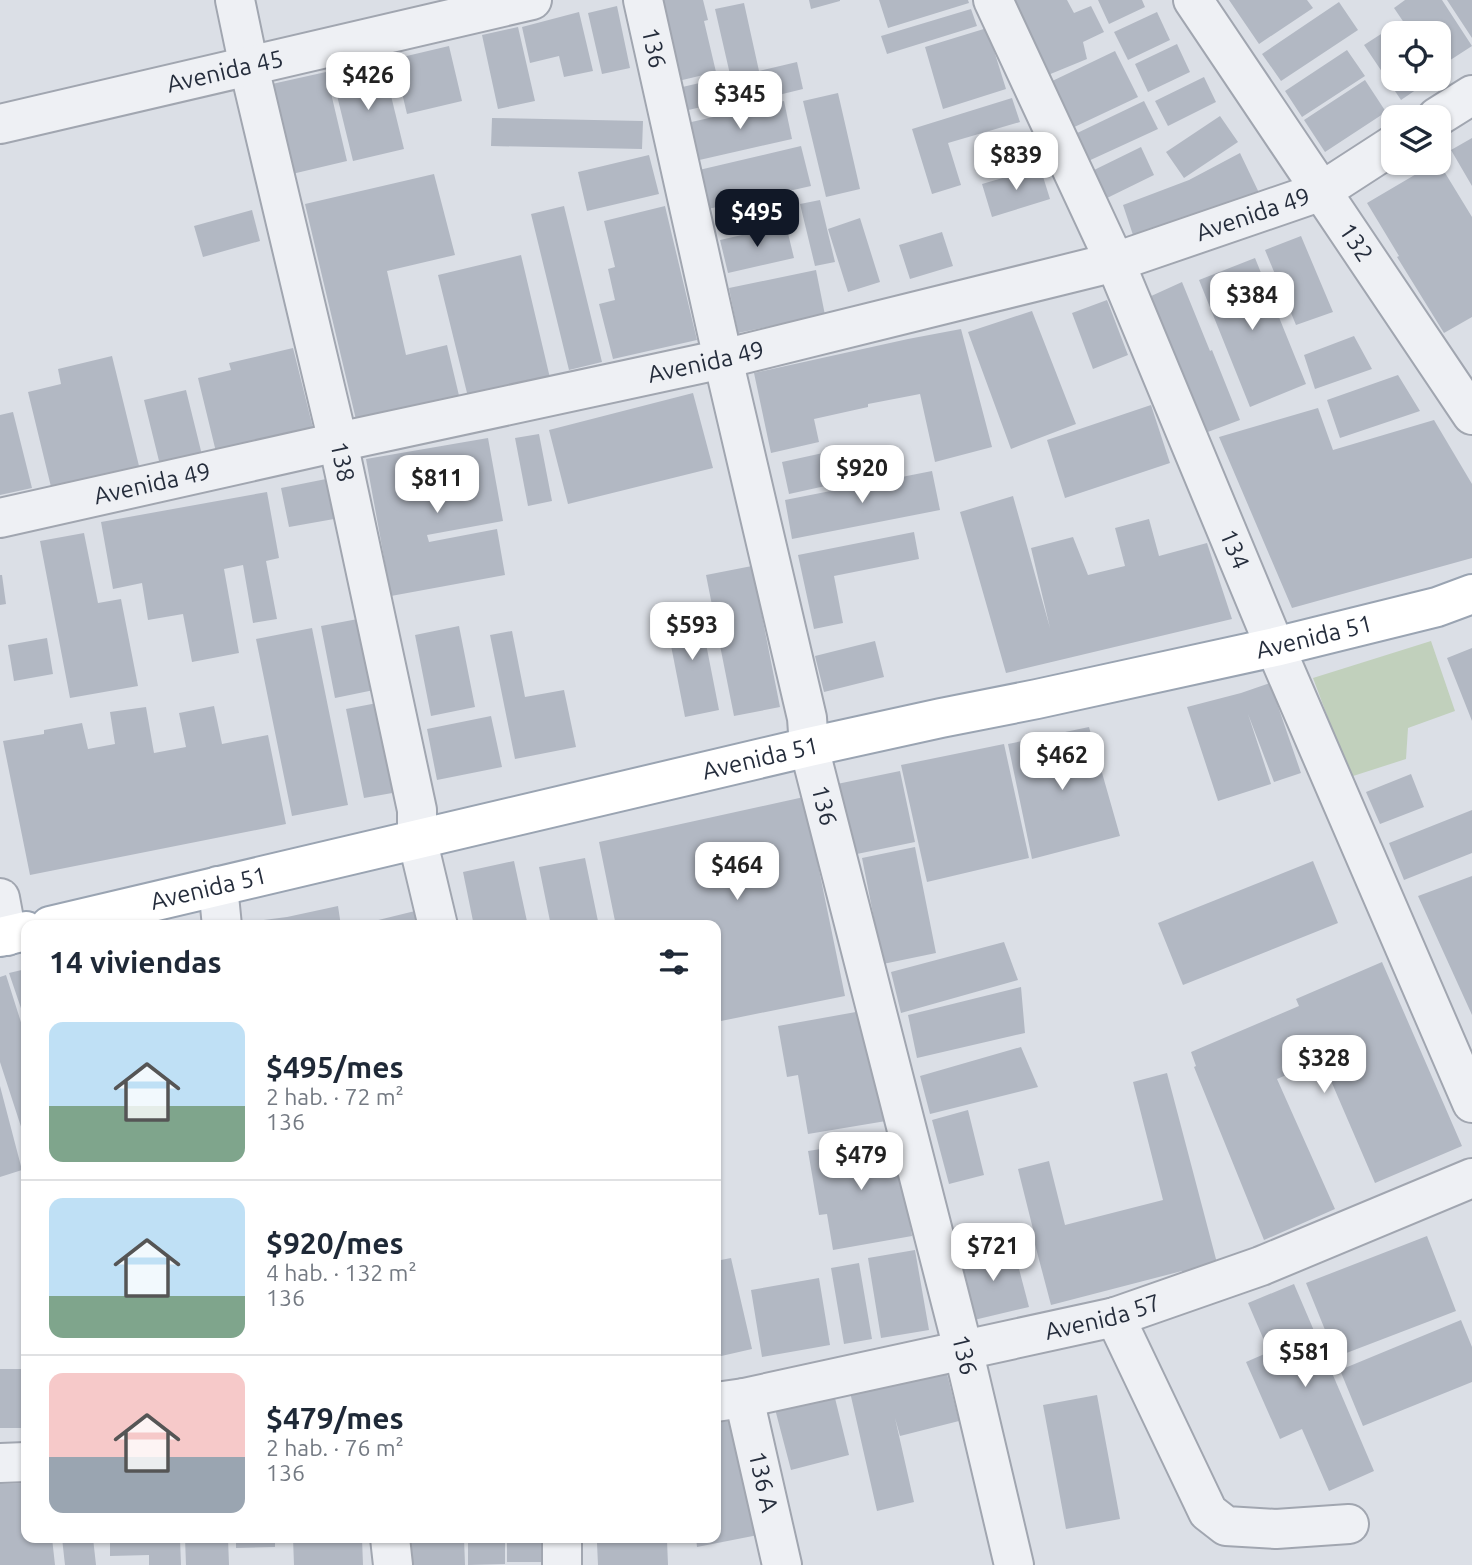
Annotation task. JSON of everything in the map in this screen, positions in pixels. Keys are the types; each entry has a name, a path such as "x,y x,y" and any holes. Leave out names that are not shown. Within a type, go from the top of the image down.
{"main road":[{"name":"Avenida 51","path":"75,920 809,747 1275,647 1437,607 1472,594"}],"street":[{"name":"138","path":"235,0 248,67 338,442 417,810 417,838 437,920"},
{"name":"Avenida 45","path":"0,124 531,0"},
{"name":"136","path":"643,0 807,718 809,747 963,1349 1014,1565"},
{"name":"134","path":"993,0 1115,262 1275,647 1472,1102"},
{"name":"132","path":"1193,0 1472,415"},
{"path":"1451,108 1472,95"},
{"name":"Avenida 49","path":"0,518 723,359 1115,262 1322,191 1381,153"},
{"path":"218,886 221,920"},
{"path":"0,898 11,935"},
{"name":"Avenida 57","path":"730,1400 1115,1317 1261,1266 1472,1178"},
{"path":"1115,1317 1208,1512 1226,1526 1276,1529 1349,1524"},
{"name":"136 A","path":"730,1400 782,1565"},
{"path":"0,1463 21,1462"},
{"path":"391,1543 393,1565"},
{"path":"562,1543 562,1565"}],"green space":[{"path":"1431,641 1455,711 1408,728 1406,759 1350,777 1313,678"}],"building":[{"path":"655,0 703,0 708,20 704,21 716,72 674,82"},
{"path":"809,0 840,0 840,1 811,9"},
{"path":"879,0 968,0 969,3 888,28"},
{"path":"1014,0 1067,0 1074,13 1091,6 1104,32 1083,42 1087,59 1048,75"},
{"path":"1098,0 1142,0 1145,7 1109,24"},
{"path":"1229,0 1307,0 1313,8 1259,44"},
{"path":"1405,0 1442,0 1472,46 1451,60 1451,21 1403,21 1394,8"},
{"path":"1447,0 1472,0 1472,38"},
{"path":"1339,2 1358,30 1281,81 1262,54"},
{"path":"744,3 759,71 797,62 803,89 737,105 715,9"},
{"path":"617,6 630,68 602,74 588,13"},
{"path":"971,9 977,26 887,54 881,36"},
{"path":"579,12 593,71 564,77 559,56 530,63 522,27"},
{"path":"1157,12 1170,40 1128,60 1114,32"},
{"path":"518,27 535,101 498,109 482,35"},
{"path":"987,28 1006,89 943,109 925,47"},
{"path":"1381,34 1381,70 1364,45"},
{"path":"1177,44 1190,72 1148,92 1135,64"},
{"path":"449,46 462,101 407,114 394,59"},
{"path":"1347,50 1365,76 1302,117 1285,91"},
{"path":"1115,51 1138,97 1068,130 1046,84"},
{"path":"383,63 404,149 353,161 332,75"},
{"path":"326,72 347,161 292,174 272,84"},
{"path":"1204,77 1216,102 1168,126 1155,101"},
{"path":"717,79 723,102 684,111 678,88"},
{"path":"1365,80 1381,105 1381,115 1325,152 1304,120"},
{"path":"1395,91 1414,91 1401,100"},
{"path":"838,93 860,189 826,197 803,101"},
{"path":"1012,98 1020,122 948,143 961,185 932,194 912,129"},
{"path":"784,101 792,139 695,161 687,123"},
{"path":"1144,101 1158,129 1084,163 1071,136"},
{"path":"1220,116 1238,142 1184,178 1166,152"},
{"path":"492,118 643,121 642,149 491,146"},
{"path":"1472,138 1472,186 1451,150"},
{"path":"801,146 811,186 708,209 699,170"},
{"path":"1141,147 1154,175 1103,200 1090,172"},
{"path":"1240,153 1261,197 1134,238 1123,205 1189,180"},
{"path":"649,155 659,194 587,211 578,172"},
{"path":"1040,167 1050,199 992,217 982,184"},
{"path":"434,174 455,255 387,271 406,355 447,345 461,404 358,428 305,204"},
{"path":"1415,175 1446,175 1472,217 1472,317 1444,333 1367,203"},
{"path":"820,200 835,262 815,266 800,204"},
{"path":"564,206 602,362 569,370 531,214"},
{"path":"665,206 697,340 613,359 599,304 615,300 608,269 615,267 604,221"},
{"path":"252,210 260,241 203,257 194,226"},
{"path":"860,218 880,282 848,292 828,229"},
{"path":"786,225 794,258 728,273 720,240"},
{"path":"942,232 953,266 910,279 899,245"},
{"path":"1301,236 1333,312 1296,325 1265,250"},
{"path":"521,255 550,378 468,397 438,275"},
{"path":"1255,258 1306,384 1250,407 1199,280"},
{"path":"816,270 825,315 738,333 729,288"},
{"path":"1182,282 1240,420 1205,433 1149,297"},
{"path":"1107,300 1128,355 1093,369 1072,313"},
{"path":"1032,311 1076,424 1011,449 968,332"},
{"path":"961,329 992,447 935,462 920,394 868,404 868,407 814,419 819,442 771,453 754,373"},
{"path":"1354,336 1372,369 1315,389 1304,355"},
{"path":"293,348 314,432 217,456 198,378 231,370 229,363"},
{"path":"112,356 140,470 52,491 28,392 61,384 58,369"},
{"path":"1398,375 1420,411 1340,438 1327,400"},
{"path":"186,390 202,455 160,465 144,400"},
{"path":"693,393 713,468 568,504 549,430"},
{"path":"1151,405 1170,463 1065,498 1047,440"},
{"path":"1318,408 1333,450 1434,420 1472,484 1472,558 1292,608 1219,437"},
{"path":"13,412 32,488 0,495 0,415"},
{"path":"539,434 552,501 528,506 515,438"},
{"path":"488,438 503,521 427,535 429,542 497,529 505,575 391,596 366,459"},
{"path":"832,451 839,483 789,494 782,462"},
{"path":"932,471 940,510 792,539 785,500"},
{"path":"326,479 334,519 289,527 281,488"},
{"path":"267,492 279,558 266,561 277,619 253,623 243,565 224,569 239,653 192,662 183,614 148,620 142,583 113,589 101,522"},
{"path":"1013,496 1050,628 1031,548 1073,537 1088,575 1125,566 1115,528 1149,519 1159,556 1207,543 1232,619 1006,673 960,512"},
{"path":"914,532 919,559 834,576 843,623 814,629 798,555"},
{"path":"84,533 98,603 121,599 138,686 70,698 40,541"},
{"path":"752,566 780,707 734,716 706,575"},
{"path":"0,575 6,604 0,605"},
{"path":"699,608 719,710 685,717 665,615"},
{"path":"363,618 374,690 335,698 321,626"},
{"path":"459,626 475,707 431,716 415,635"},
{"path":"312,628 348,805 292,816 256,639"},
{"path":"512,631 525,697 564,690 576,747 515,759 490,635"},
{"path":"47,638 53,674 14,681 8,645"},
{"path":"875,641 884,677 824,692 815,656"},
{"path":"1472,648 1472,721 1447,658"},
{"path":"1270,683 1301,773 1274,782 1248,714 1271,784 1218,801 1187,707"},
{"path":"377,703 398,792 364,798 346,709"},
{"path":"214,706 222,744 268,735 286,824 30,875 3,741 44,734 44,730 82,723 88,749 115,744 110,712 146,707 154,753 186,747 179,713"},
{"path":"491,716 502,767 437,780 427,729"},
{"path":"1089,727 1120,836 1032,859 1008,744"},
{"path":"1004,744 1029,858 927,882 901,765"},
{"path":"900,771 915,842 852,855 837,784"},
{"path":"1411,774 1424,807 1380,824 1366,792"},
{"path":"804,797 845,996 721,1021 721,920 615,920 599,842"},
{"path":"1472,810 1472,853 1404,880 1389,843"},
{"path":"915,847 936,953 883,964 862,858"},
{"path":"585,858 598,920 550,920 539,867"},
{"path":"514,861 527,920 473,920 463,872"},
{"path":"1313,861 1338,923 1183,985 1158,923"},
{"path":"1472,876 1472,1015 1418,896"},
{"path":"338,906 340,920 264,920"},
{"path":"415,911 417,920 378,920"},
{"path":"1004,942 1018,980 901,1013 891,972"},
{"path":"1382,962 1462,1146 1375,1183 1322,1060 1277,1079 1335,1209 1264,1240 1194,1067 1196,1066 1191,1052 1299,1006 1296,999"},
{"path":"21,970 21,1008 9,973"},
{"path":"6,975 21,1022 21,1127 0,1062 0,977"},
{"path":"1021,987 1025,1033 917,1058 908,1015"},
{"path":"867,1010 886,1121 808,1134 798,1075 787,1077 778,1026"},
{"path":"1021,1047 1038,1087 930,1114 920,1076"},
{"path":"1167,1073 1217,1263 1051,1305 1018,1169 1049,1161 1065,1225 1163,1200 1133,1082"},
{"path":"0,1086 21,1170 0,1177"},
{"path":"968,1110 984,1175 949,1184 932,1120"},
{"path":"896,1137 912,1236 833,1250 827,1214 819,1215 808,1151"},
{"path":"1427,1236 1456,1311 1336,1357 1306,1283"},
{"path":"1013,1246 1029,1307 974,1320 957,1261"},
{"path":"915,1250 929,1330 881,1338 868,1258"},
{"path":"731,1258 752,1349 721,1356 721,1260"},
{"path":"859,1263 872,1339 844,1344 831,1268"},
{"path":"819,1278 830,1345 762,1357 751,1290"},
{"path":"1294,1284 1374,1471 1329,1491 1302,1429 1280,1439 1246,1362 1269,1352 1248,1303"},
{"path":"1461,1320 1472,1347 1472,1382 1363,1426 1340,1370"},
{"path":"0,1369 21,1369 21,1428 0,1428"},
{"path":"946,1370 959,1421 900,1436 895,1418 914,1502 877,1511 850,1392"},
{"path":"834,1394 849,1455 791,1470 775,1409"},
{"path":"1097,1395 1120,1519 1066,1529 1043,1405"},
{"path":"735,1420 758,1535 721,1542 721,1422"},
{"path":"21,1483 21,1543 53,1543 55,1565 0,1565 0,1484"},
{"path":"63,1543 94,1543 96,1565 65,1565"},
{"path":"110,1543 180,1543 181,1565 149,1565 149,1555 110,1556"},
{"path":"185,1543 228,1543 229,1565 186,1565"},
{"path":"236,1543 275,1543 275,1547 236,1548"},
{"path":"293,1543 362,1543 363,1565 294,1565"},
{"path":"410,1543 464,1543 465,1565 412,1565"},
{"path":"468,1543 505,1543 505,1564 468,1565"},
{"path":"507,1543 557,1543 557,1562 507,1562"},
{"path":"597,1543 667,1543 668,1565 598,1565"},
{"path":"697,1543 717,1543 697,1547"}]}
